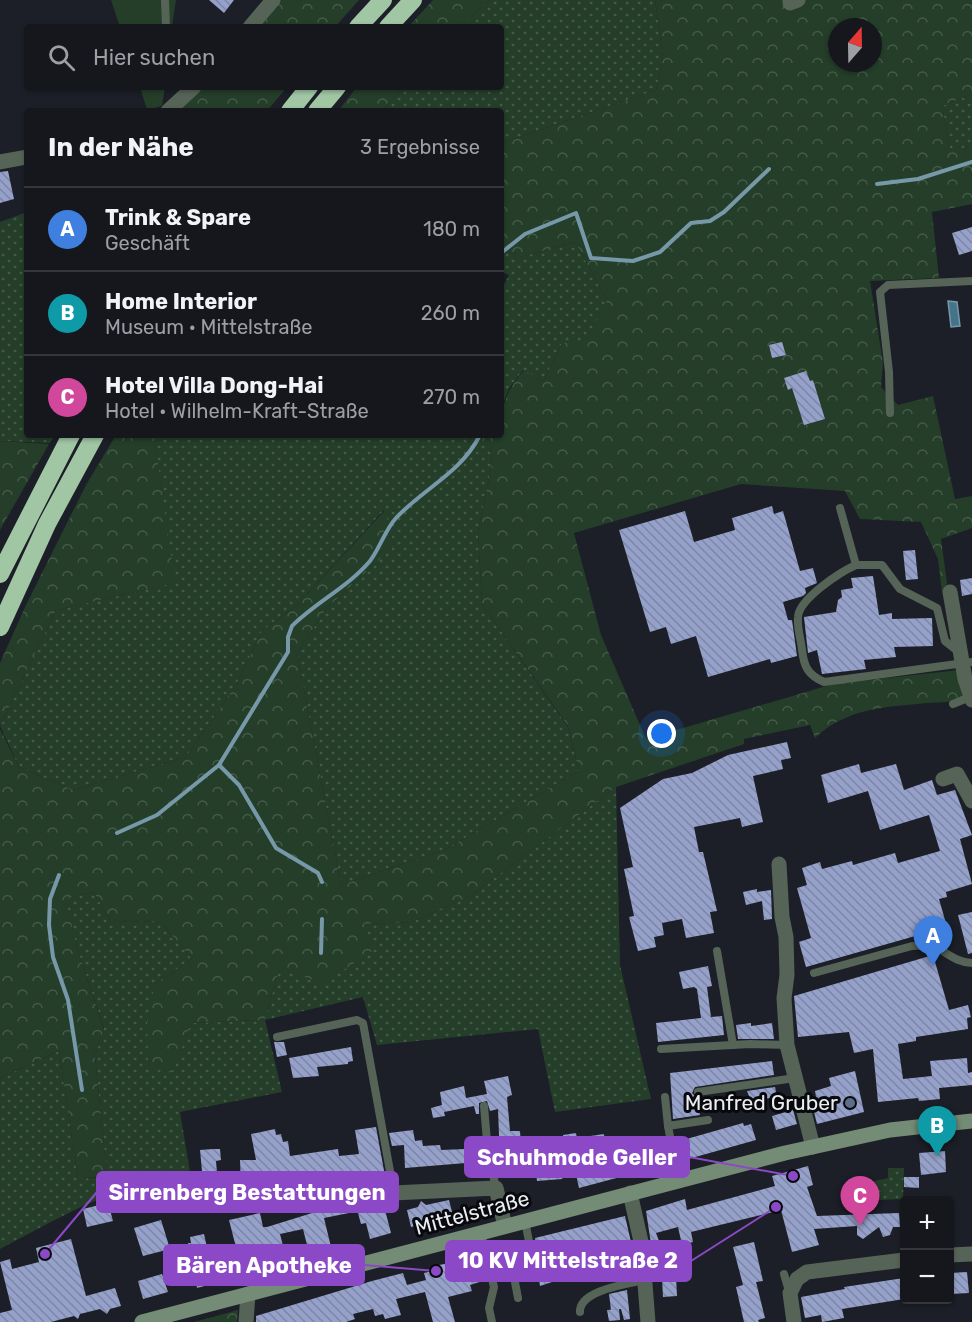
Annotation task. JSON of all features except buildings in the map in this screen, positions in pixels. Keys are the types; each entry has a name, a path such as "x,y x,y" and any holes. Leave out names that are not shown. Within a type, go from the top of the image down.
{"highway":[{"path":"361,24 384,0"},
{"path":"391,24 413,0"},
{"path":"292,108 307,90"},
{"path":"320,108 334,90"},
{"path":"0,574 69,438"},
{"path":"0,627 47,524 93,438"}],"main road":[{"name":"Mittelstraße","path":"142,1322 630,1192 813,1147 890,1130 972,1121"}],"street":[{"path":"253,24 273,0"},
{"path":"171,108 191,90"},
{"path":"0,162 24,158"},
{"path":"950,592 971,698"},
{"path":"943,779 957,774 972,801"},
{"path":"779,864 782,917 786,937 787,975 784,998 787,1045 813,1147"},
{"path":"205,1202 496,1188 505,1226"},
{"path":"630,1192 642,1246 648,1322"},
{"path":"954,1255 972,1254"},
{"path":"794,1322 790,1293 797,1279 807,1272 900,1260"},
{"path":"246,1322 248,1294"}],"lane":[{"path":"165,0 166,24"},
{"path":"890,413 889,372 880,292 888,285 972,281"},
{"path":"840,508 856,565"},
{"path":"856,565 882,565 900,589 937,608 945,641 964,659 824,682 812,677 804,666 798,615 807,602 838,573 856,565"},
{"path":"953,704 971,698"},
{"path":"814,973 912,946 928,944 940,948 962,962 972,963"},
{"path":"717,951 733,1045"},
{"path":"277,1037 357,1020 363,1023 394,1192"},
{"path":"661,1049 787,1045"},
{"path":"698,1092 795,1078"},
{"path":"665,1097 678,1180"},
{"path":"483,1106 488,1153 496,1188"},
{"path":"668,1126 708,1120"},
{"path":"518,1298 514,1277 530,1274 534,1268 525,1221"},
{"path":"481,1233 494,1287 489,1308 492,1322"},
{"path":"574,1262 642,1246"},
{"path":"534,1268 554,1264"},
{"path":"784,1274 790,1293"},
{"path":"580,1312 584,1300 595,1293 645,1280"}],"green space":[{"path":"111,0 176,0 172,24 119,24"},
{"path":"280,0 359,0 338,24 258,24"},
{"path":"433,0 490,0 463,24 411,24"},
{"path":"490,0 655,0 663,57 656,90 504,143 504,108 385,108 400,90 504,90 504,24 463,24"},
{"path":"655,0 972,0 972,94 942,106 951,152 972,145 972,204 932,212 939,278 870,281 883,363 881,387 898,405 933,396 955,499 972,496 972,528 941,539 947,583 942,593 938,559 921,522 860,519 845,491 741,484 574,533 601,635 646,739 833,684 959,670 963,697 950,701 867,711 840,720 815,738 810,725 744,739 744,744 616,787 470,896 412,922 364,924 375,949 324,983 279,969 265,1020 191,1023 173,1073 148,1068 147,1019 155,984 192,959 160,921 111,922 94,892 66,898 76,945 104,1029 95,1056 107,1176 78,1179 59,1051 0,1078 0,729 19,767 73,790 186,757 236,685 262,631 297,605 385,510 394,546 326,609 297,653 341,885 446,849 579,771 568,726 482,604 478,531 492,464 490,445 469,444 470,438 504,438 505,400 518,378 524,370 543,382 562,343 585,342 607,300 575,242 521,257 504,248 505,142 656,90 663,57"},
{"path":"141,90 165,90 162,106 146,108"},
{"path":"198,90 284,90 270,108 180,108"},
{"path":"355,90 400,90 385,108 340,108"},
{"path":"972,94 972,145 951,153 942,106"},
{"path":"24,213 24,438 53,438 50,443 0,441 0,222"},
{"path":"575,242 607,300 585,343 562,343 543,382 523,370 510,387 504,401 504,284 509,275 504,273 504,248 521,257"},
{"path":"114,438 154,438 175,583 56,610 0,726 0,663 26,605 86,485"},
{"path":"154,438 470,438 469,443 490,445 492,464 478,531 482,604 568,727 579,771 446,849 341,885 297,653 326,609 394,546 384,510 297,605 262,631 236,685 186,757 73,790 19,767 0,726 56,610 174,583"},
{"path":"0,441 49,444 0,530"},
{"path":"616,787 620,965 651,1099 555,1112 538,1029 377,1045 363,997 265,1020 279,969 363,924 412,922 470,896"},
{"path":"94,892 111,922 160,921 192,959 155,984 191,1023 265,1020 282,1092 180,1112 191,1178 140,1185 116,1193 68,1213 0,1249 0,1078 59,1051 78,1179 107,1177 95,1056 104,1028 76,945 65,898"},
{"path":"888,1168 904,1168 903,1196 900,1196 900,1199 853,1201 844,1193 844,1188 888,1178"},
{"path":"238,1310 237,1322 194,1322"}],"water":[{"path":"948,301 957,302 960,326 951,327"}],"waterway":[{"path":"877,184 918,179 972,162"},
{"path":"504,251 525,234 576,213 591,258 633,261 660,252 691,223 710,221 724,212 769,169"},
{"path":"117,833 157,815 219,765 288,652 288,637 292,626 342,587 370,561 396,518 463,460 478,438"},
{"path":"219,765 239,785 276,848 318,873 322,882"},
{"path":"59,875 50,899 49,925 53,957 68,1000 82,1090"},
{"path":"321,953 322,919"}],"place":[{"name":"Trink & Spare","path":"933,966"},
{"name":"Manfred Gruber","path":"850,1103"},
{"name":"Home Interior","path":"937,1156"},
{"name":"Schuhmode Geller","path":"793,1176"},
{"name":"10 KV Mittelstraße 2","path":"776,1207"},
{"name":"Hotel Villa Dong-Hai","path":"860,1226"},
{"name":"Sirrenberg Bestattungen","path":"45,1254"},
{"name":"Bären Apotheke","path":"436,1271"}]}
